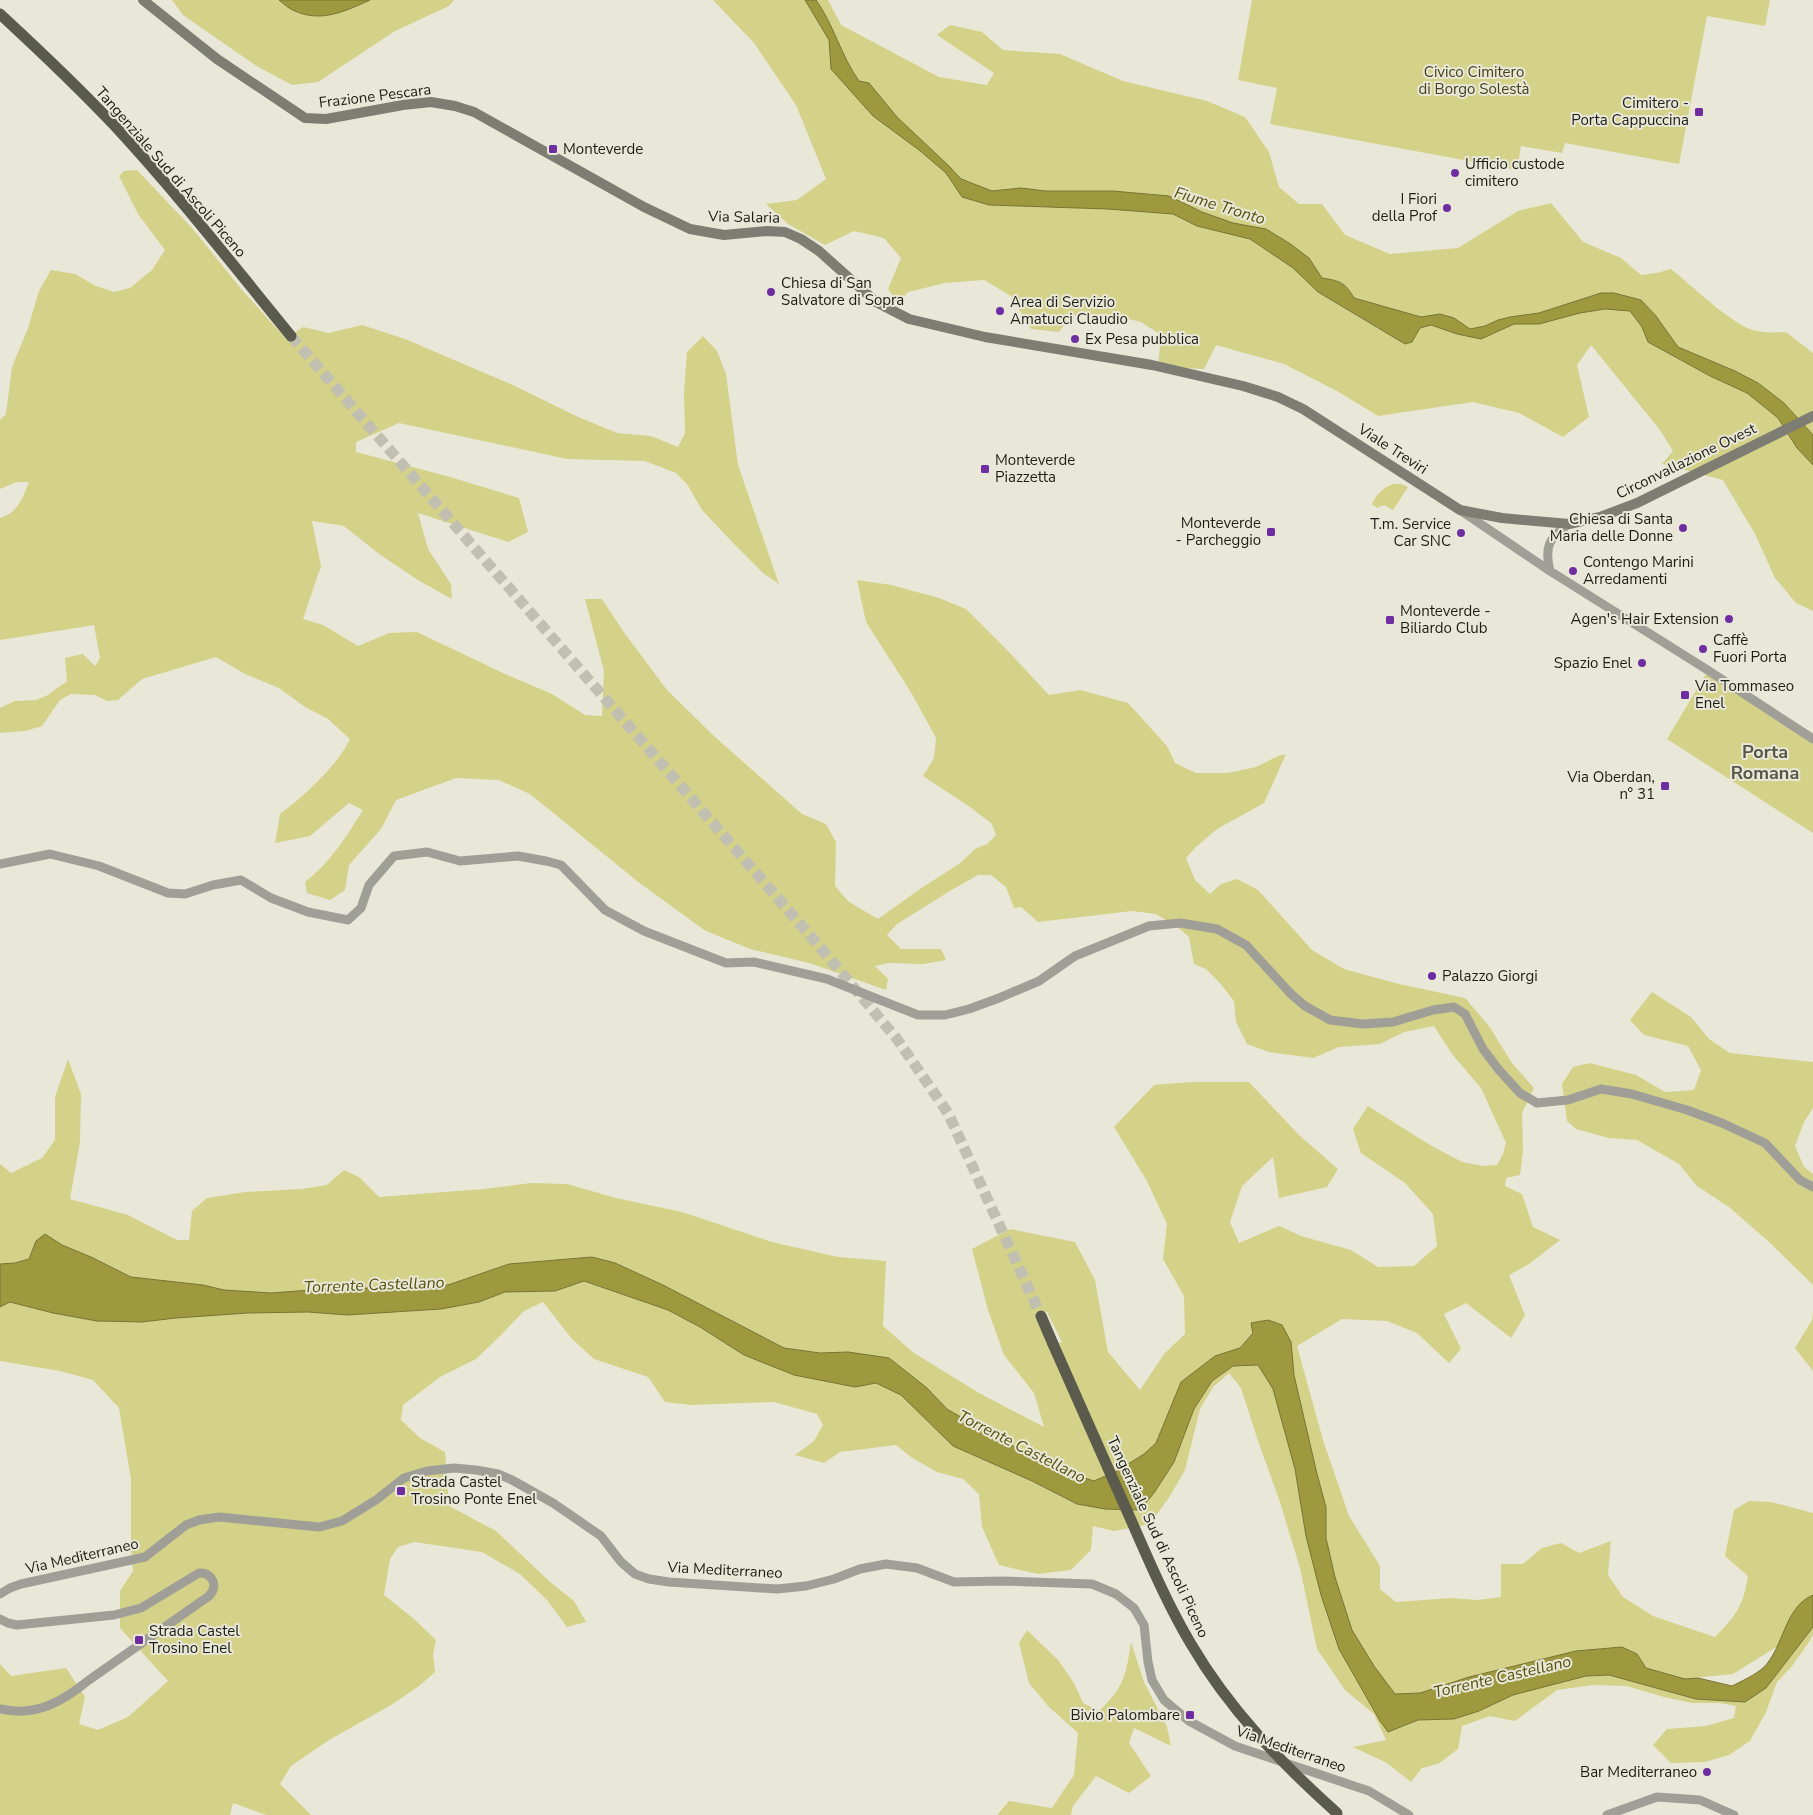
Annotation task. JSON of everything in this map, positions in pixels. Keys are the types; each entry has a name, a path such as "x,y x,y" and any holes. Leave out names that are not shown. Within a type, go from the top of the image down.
{"highway":[{"name":"Tangenziale Sud di Ascoli Piceno","path":"0,14 82,92 127,139 291,336"},
{"name":"Tangenziale Sud di Ascoli Piceno","path":"1041,1316 1142,1546 1191,1645 1246,1722 1268,1748 1301,1781 1339,1814"}],"main road":[{"name":"Frazione Pescara","path":"143,0 217,59 305,118 326,119 403,105 431,102 474,112 548,152"},
{"name":"Via Salaria","path":"548,152 644,207 690,229 724,235 767,231 785,232 801,239 819,251 866,294 887,309 902,316"},
{"name":"Viale Treviri","path":"902,316 985,337 1152,365 1243,386 1278,397 1302,409 1460,510"},
{"name":"Circonvallazione Ovest","path":"1460,510 1502,518 1569,524 1600,517 1619,511 1813,416"}],"street":[{"name":"Viale Treviri","path":"1460,510 1813,739"},
{"name":"Circonvallazione Ovest","path":"1550,570 1548,561 1549,543 1553,536 1569,524"},
{"path":"0,864 50,854 99,866 168,893 185,894 213,885 241,880 271,898 308,912 348,920 361,908 369,885 394,856 427,852 460,860 518,856 561,866 605,910 644,931 726,963 754,962 827,979 918,1015 945,1015 969,1009 1039,981 1075,956 1149,926 1180,923 1217,929 1246,945 1291,994 1306,1006 1330,1020 1364,1024 1393,1022 1433,1010 1454,1007 1466,1014 1483,1050 1499,1070 1520,1093 1537,1103 1568,1100 1601,1088 1632,1094 1687,1110 1722,1123 1765,1143 1800,1180 1813,1187"},
{"name":"Via Mediterraneo","path":"0,1594 21,1584 145,1557 186,1525 199,1520 219,1517 318,1527 342,1521 376,1500 404,1478 427,1471 454,1468 476,1470 498,1474 553,1503 601,1536 621,1562 635,1574 649,1579 777,1589 806,1586 834,1579 860,1569 886,1564 916,1568 954,1582 1002,1581 1092,1584 1116,1594 1134,1608 1144,1625 1152,1680 1164,1700 1189,1721 1235,1746 1369,1791 1409,1815"},
{"path":"0,1619 17,1625 114,1615 141,1608 199,1573 207,1574 214,1584 209,1596 89,1680 71,1695 52,1706 12,1712 0,1709"},
{"path":"1607,1815 1657,1797 1700,1800 1734,1815"}],"green space":[{"path":"172,0 279,0 295,11 348,10 370,0 454,0 449,6 395,31 318,82 292,85 255,65 183,15"},
{"path":"713,0 805,0 829,40 831,69 873,116 919,150 946,173 962,197 989,205 1173,213 1197,226 1250,239 1293,268 1318,292 1382,331 1412,342 1420,328 1431,325 1457,334 1481,339 1514,324 1539,324 1580,313 1605,309 1630,311 1642,327 1648,342 1710,376 1747,393 1778,418 1797,448 1813,465 1813,611 1796,603 1775,578 1755,534 1723,480 1662,464 1673,451 1660,430 1591,345 1577,365 1589,417 1563,437 1519,413 1473,402 1378,416 1337,391 1284,364 1216,345 1204,369 1158,367 1161,335 1141,322 1107,314 1071,315 1059,332 1031,329 1011,296 984,280 945,283 908,292 898,303 888,289 901,258 884,238 854,231 825,245 788,224 766,204 797,200 826,179 796,105 754,43"},
{"path":"816,0 828,0 841,25 939,77 987,85 994,73 937,35 950,25 982,32 1003,50 1060,54 1123,81 1207,101 1245,117 1269,152 1279,187 1299,204 1322,204 1345,235 1390,254 1458,248 1518,211 1551,203 1583,242 1621,258 1641,275 1671,269 1717,307 1745,327 1766,332 1786,332 1813,353 1813,435 1784,403 1758,383 1735,371 1678,347 1656,316 1641,300 1614,293 1601,293 1539,313 1510,317 1470,329 1454,318 1440,314 1421,317 1354,298 1345,285 1338,281 1322,278 1309,258 1266,229 1233,223 1202,212 1169,196 1113,191 1046,191 1021,188 992,191 961,179 897,117 869,83 859,81"},
{"name":"Civico Cimitero di Borgo Solestà","path":"1252,0 1770,0 1765,26 1707,16 1679,164 1565,143 1562,153 1521,146 1517,170 1270,124 1277,88 1238,80"},
{"path":"137,170 192,228 242,290 286,339 303,327 329,333 362,325 405,339 515,386 576,416 617,433 651,436 678,447 685,433 684,393 687,352 703,336 717,351 726,374 738,465 779,584 763,573 702,510 687,484 676,473 645,461 567,459 399,423 356,442 356,452 519,498 528,532 508,542 418,513 428,549 451,584 452,599 418,580 379,554 344,526 312,521 321,566 303,619 323,625 358,646 389,633 417,632 552,694 585,715 602,716 604,671 585,599 602,599 623,631 667,690 715,737 802,814 826,824 836,842 835,886 849,902 878,919 959,864 975,849 987,844 996,835 992,824 923,776 934,758 936,738 912,694 866,622 857,580 891,585 939,598 966,609 1049,695 1080,690 1128,703 1167,746 1175,763 1196,773 1228,773 1256,767 1286,754 1264,803 1217,829 1186,858 1195,880 1210,894 1221,884 1237,879 1258,890 1312,950 1344,969 1399,984 1465,998 1489,1026 1512,1063 1534,1088 1522,1113 1523,1151 1520,1175 1506,1178 1505,1186 1522,1194 1533,1227 1560,1240 1529,1264 1509,1275 1525,1315 1511,1338 1466,1303 1444,1314 1461,1349 1449,1363 1417,1333 1387,1321 1342,1319 1297,1346 1323,1440 1349,1516 1380,1566 1380,1589 1396,1602 1451,1598 1477,1600 1501,1597 1501,1564 1523,1564 1542,1548 1561,1543 1579,1553 1611,1541 1608,1575 1623,1597 1653,1616 1715,1637 1738,1610 1744,1596 1748,1576 1725,1556 1734,1510 1749,1501 1771,1502 1813,1513 1813,1595 1808,1597 1781,1637 1778,1646 1733,1674 1685,1679 1646,1668 1637,1654 1622,1647 1576,1651 1469,1677 1420,1693 1395,1694 1374,1666 1352,1630 1335,1577 1326,1538 1326,1507 1294,1375 1291,1342 1253,1332 1240,1348 1215,1356 1181,1382 1156,1443 1144,1454 1117,1471 1094,1481 1076,1475 1002,1441 947,1409 927,1388 848,1352 820,1353 784,1348 663,1285 615,1263 592,1257 509,1264 448,1285 272,1293 224,1290 203,1285 131,1277 62,1245 45,1234 36,1241 29,1259 15,1263 0,1264 0,1164 11,1173 42,1158 55,1140 55,1097 68,1059 81,1094 80,1142 70,1199 128,1215 177,1240 189,1240 192,1211 207,1198 245,1192 302,1189 327,1185 344,1170 359,1177 379,1197 484,1189 531,1183 567,1184 616,1198 682,1212 772,1242 838,1257 886,1261 883,1326 914,1353 979,1393 1044,1427 1034,1393 1004,1355 988,1310 972,1249 1010,1229 1075,1242 1095,1280 1108,1352 1140,1390 1164,1354 1185,1334 1184,1296 1163,1259 1167,1224 1147,1181 1114,1127 1154,1085 1191,1082 1249,1082 1299,1135 1338,1169 1327,1187 1279,1198 1273,1157 1242,1186 1230,1222 1239,1243 1279,1226 1301,1236 1351,1250 1378,1267 1414,1266 1437,1246 1433,1214 1405,1183 1361,1153 1353,1129 1368,1106 1430,1145 1462,1162 1483,1166 1497,1165 1506,1143 1481,1088 1452,1054 1434,1026 1404,1032 1380,1044 1339,1047 1313,1058 1269,1052 1247,1044 1236,1022 1234,1001 1206,969 1194,964 1189,937 1180,929 1156,914 1132,911 1038,922 1021,907 1014,908 1006,887 991,875 978,875 897,924 887,935 901,949 941,949 946,960 923,964 889,963 875,966 888,979 886,990 809,963 750,949 704,930 637,881 530,794 499,780 456,778 396,800 381,829 349,865 345,890 330,900 307,893 305,882 330,858 363,810 349,803 310,836 275,843 280,814 299,799 329,770 350,739 328,719 305,707 279,688 245,674 216,657 142,679 118,700 107,701 95,695 71,694 60,700 42,726 25,731 0,733 0,708 15,701 36,700 48,695 67,681 65,658 83,654 95,666 100,658 94,625 0,640 0,518 16,508 29,482 16,482 0,489 0,420 6,414 12,367 28,328 39,291 51,270 75,274 96,286 114,292 130,288 152,270 165,250 138,214 119,176 124,171","holes":["1041,1311 1047,1312 1062,1342 1049,1346"]},
{"path":"1394,484 1408,487 1393,510 1384,505 1377,508 1372,504 1381,491"},
{"path":"1706,674 1813,744 1813,833 1667,739"},
{"path":"1652,992 1691,1017 1709,1039 1730,1053 1813,1062 1813,1108 1804,1122 1795,1146 1804,1167 1813,1174 1813,1285 1768,1241 1729,1207 1697,1186 1679,1164 1637,1140 1609,1138 1576,1129 1567,1121 1562,1084 1573,1067 1590,1063 1636,1075 1665,1092 1694,1090 1701,1070 1688,1046 1644,1035 1630,1020"},
{"path":"583,1281 668,1310 700,1327 744,1355 794,1375 855,1387 876,1383 901,1395 953,1446 1032,1481 1077,1504 1105,1509 1140,1510 1154,1493 1174,1462 1194,1409 1212,1381 1233,1366 1258,1365 1273,1389 1295,1469 1306,1536 1321,1595 1339,1649 1380,1721 1402,1727 1418,1720 1442,1720 1479,1711 1513,1695 1586,1676 1609,1675 1696,1699 1745,1702 1766,1688 1813,1627 1813,1635 1792,1666 1777,1682 1766,1712 1750,1741 1729,1755 1705,1762 1671,1763 1653,1745 1667,1729 1706,1726 1734,1718 1736,1706 1719,1703 1692,1703 1627,1686 1593,1685 1557,1690 1515,1721 1490,1716 1462,1726 1458,1749 1438,1764 1422,1768 1411,1782 1387,1763 1353,1747 1386,1740 1374,1714 1345,1690 1317,1649 1300,1568 1279,1499 1241,1388 1229,1373 1213,1387 1200,1409 1185,1470 1170,1496 1150,1524 1114,1531 1093,1526 1091,1550 1071,1570 1038,1574 999,1565 982,1527 979,1494 963,1479 937,1472 911,1457 896,1445 840,1452 824,1463 795,1455 814,1441 823,1425 817,1414 774,1402 691,1405 665,1402 648,1377 594,1359 571,1338 543,1302 524,1311 476,1359 440,1377 403,1405 401,1420 420,1438 445,1452 449,1506 496,1531 549,1581 574,1601 586,1622 567,1627 547,1600 520,1574 482,1552 414,1542 398,1547 390,1559 384,1595 436,1640 433,1654 435,1672 419,1686 391,1705 329,1740 291,1766 280,1784 311,1815 266,1815 233,1803 230,1815 0,1815 0,1664 11,1676 66,1668 85,1697 79,1724 98,1730 128,1717 168,1681 120,1628 120,1591 133,1571 131,1479 119,1408 93,1380 60,1371 0,1361 0,1307 10,1302 53,1313 97,1321 142,1322 248,1313 308,1312 347,1315 441,1309 479,1302 505,1292 555,1291"},
{"path":"1813,1312 1813,1371 1795,1348 1812,1320"},
{"path":"1027,1630 1058,1660 1074,1683 1083,1703 1099,1711 1119,1688 1125,1672 1131,1642 1144,1682 1167,1727 1171,1746 1134,1728 1129,1743 1151,1776 1129,1793 1096,1776 1073,1806 1071,1815 997,1815 1009,1801 1052,1808 1074,1775 1078,1733 1049,1707 1029,1683 1019,1643"}],"water":[{"path":"279,0 370,0 333,14 314,16 293,10"},
{"path":"805,0 816,0 859,81 869,83 897,117 961,179 992,191 1021,188 1046,191 1113,191 1169,196 1202,212 1233,223 1266,229 1309,258 1322,278 1338,281 1345,285 1354,298 1421,317 1440,314 1454,318 1470,329 1510,317 1539,313 1601,293 1614,293 1641,300 1656,316 1678,347 1735,371 1758,383 1784,403 1813,435 1813,465 1797,448 1778,418 1747,393 1710,376 1648,342 1642,327 1630,311 1605,309 1580,313 1539,324 1514,324 1481,339 1457,334 1431,325 1420,328 1412,342 1405,344 1318,292 1293,268 1250,239 1197,226 1173,214 1108,209 989,205 962,197 946,173 919,150 873,116 831,69 829,40"},
{"name":"Torrente Castellano","path":"45,1234 62,1245 131,1277 203,1285 224,1290 271,1293 338,1288 407,1288 448,1285 509,1264 592,1257 615,1263 663,1285 784,1348 820,1353 848,1352 889,1358 927,1388 947,1409 1002,1441 1076,1475 1094,1481 1117,1471 1144,1454 1156,1443 1181,1382 1215,1356 1240,1348 1253,1333 1251,1323 1268,1320 1282,1325 1291,1342 1294,1375 1326,1507 1326,1538 1335,1577 1352,1630 1374,1666 1395,1694 1420,1693 1469,1677 1576,1651 1622,1647 1637,1654 1646,1668 1685,1679 1698,1678 1732,1686 1763,1668 1776,1650 1796,1609 1803,1601 1813,1595 1813,1627 1766,1688 1745,1702 1696,1699 1609,1675 1586,1676 1513,1695 1479,1711 1454,1719 1418,1720 1388,1732 1339,1649 1321,1595 1306,1536 1295,1469 1273,1389 1258,1365 1233,1366 1212,1381 1194,1409 1174,1462 1154,1493 1140,1510 1105,1509 1077,1504 1032,1481 953,1446 901,1395 876,1383 855,1387 794,1375 744,1355 700,1327 668,1310 584,1281 555,1291 505,1292 479,1302 441,1309 347,1315 308,1312 248,1313 142,1322 97,1321 53,1313 10,1302 0,1307 0,1264 15,1263 29,1259 36,1241"}],"tunnel":[{"path":"291,336 814,940 897,1039 948,1113 1041,1316"}],"place":[{"name":"Cimitero - Porta Cappuccina","path":"1699,112"},
{"name":"Monteverde","path":"553,149"},
{"name":"Ufficio custode cimitero","path":"1455,173"},
{"name":"I Fiori della Prof","path":"1447,208"},
{"name":"Chiesa di San Salvatore di Sopra","path":"771,292"},
{"name":"Area di Servizio Amatucci Claudio","path":"1000,311"},
{"name":"Ex Pesa pubblica","path":"1075,339"},
{"name":"Monteverde Piazzetta","path":"985,469"},
{"name":"Chiesa di Santa Maria delle Donne","path":"1683,528"},
{"name":"Monteverde - Parcheggio","path":"1271,532"},
{"name":"T.m. Service Car SNC","path":"1461,533"},
{"name":"Contengo Marini Arredamenti","path":"1573,571"},
{"name":"Agen's Hair Extension","path":"1729,619"},
{"name":"Monteverde - Biliardo Club","path":"1390,620"},
{"name":"Caffè Fuori Porta","path":"1703,649"},
{"name":"Spazio Enel","path":"1642,663"},
{"name":"Via Tommaseo Enel","path":"1685,695"},
{"name":"Via Oberdan, n° 31","path":"1665,786"},
{"name":"Palazzo Giorgi","path":"1432,976"},
{"name":"Strada Castel Trosino Ponte Enel","path":"401,1491"},
{"name":"Strada Castel Trosino Enel","path":"139,1640"},
{"name":"Bivio Palombare","path":"1190,1715"},
{"name":"Bar Mediterraneo","path":"1707,1772"}],"district":[{"name":"Porta Romana","path":"1765,762"}],"water label":[{"name":"Fiume Tronto","path":"1220,205"}]}
